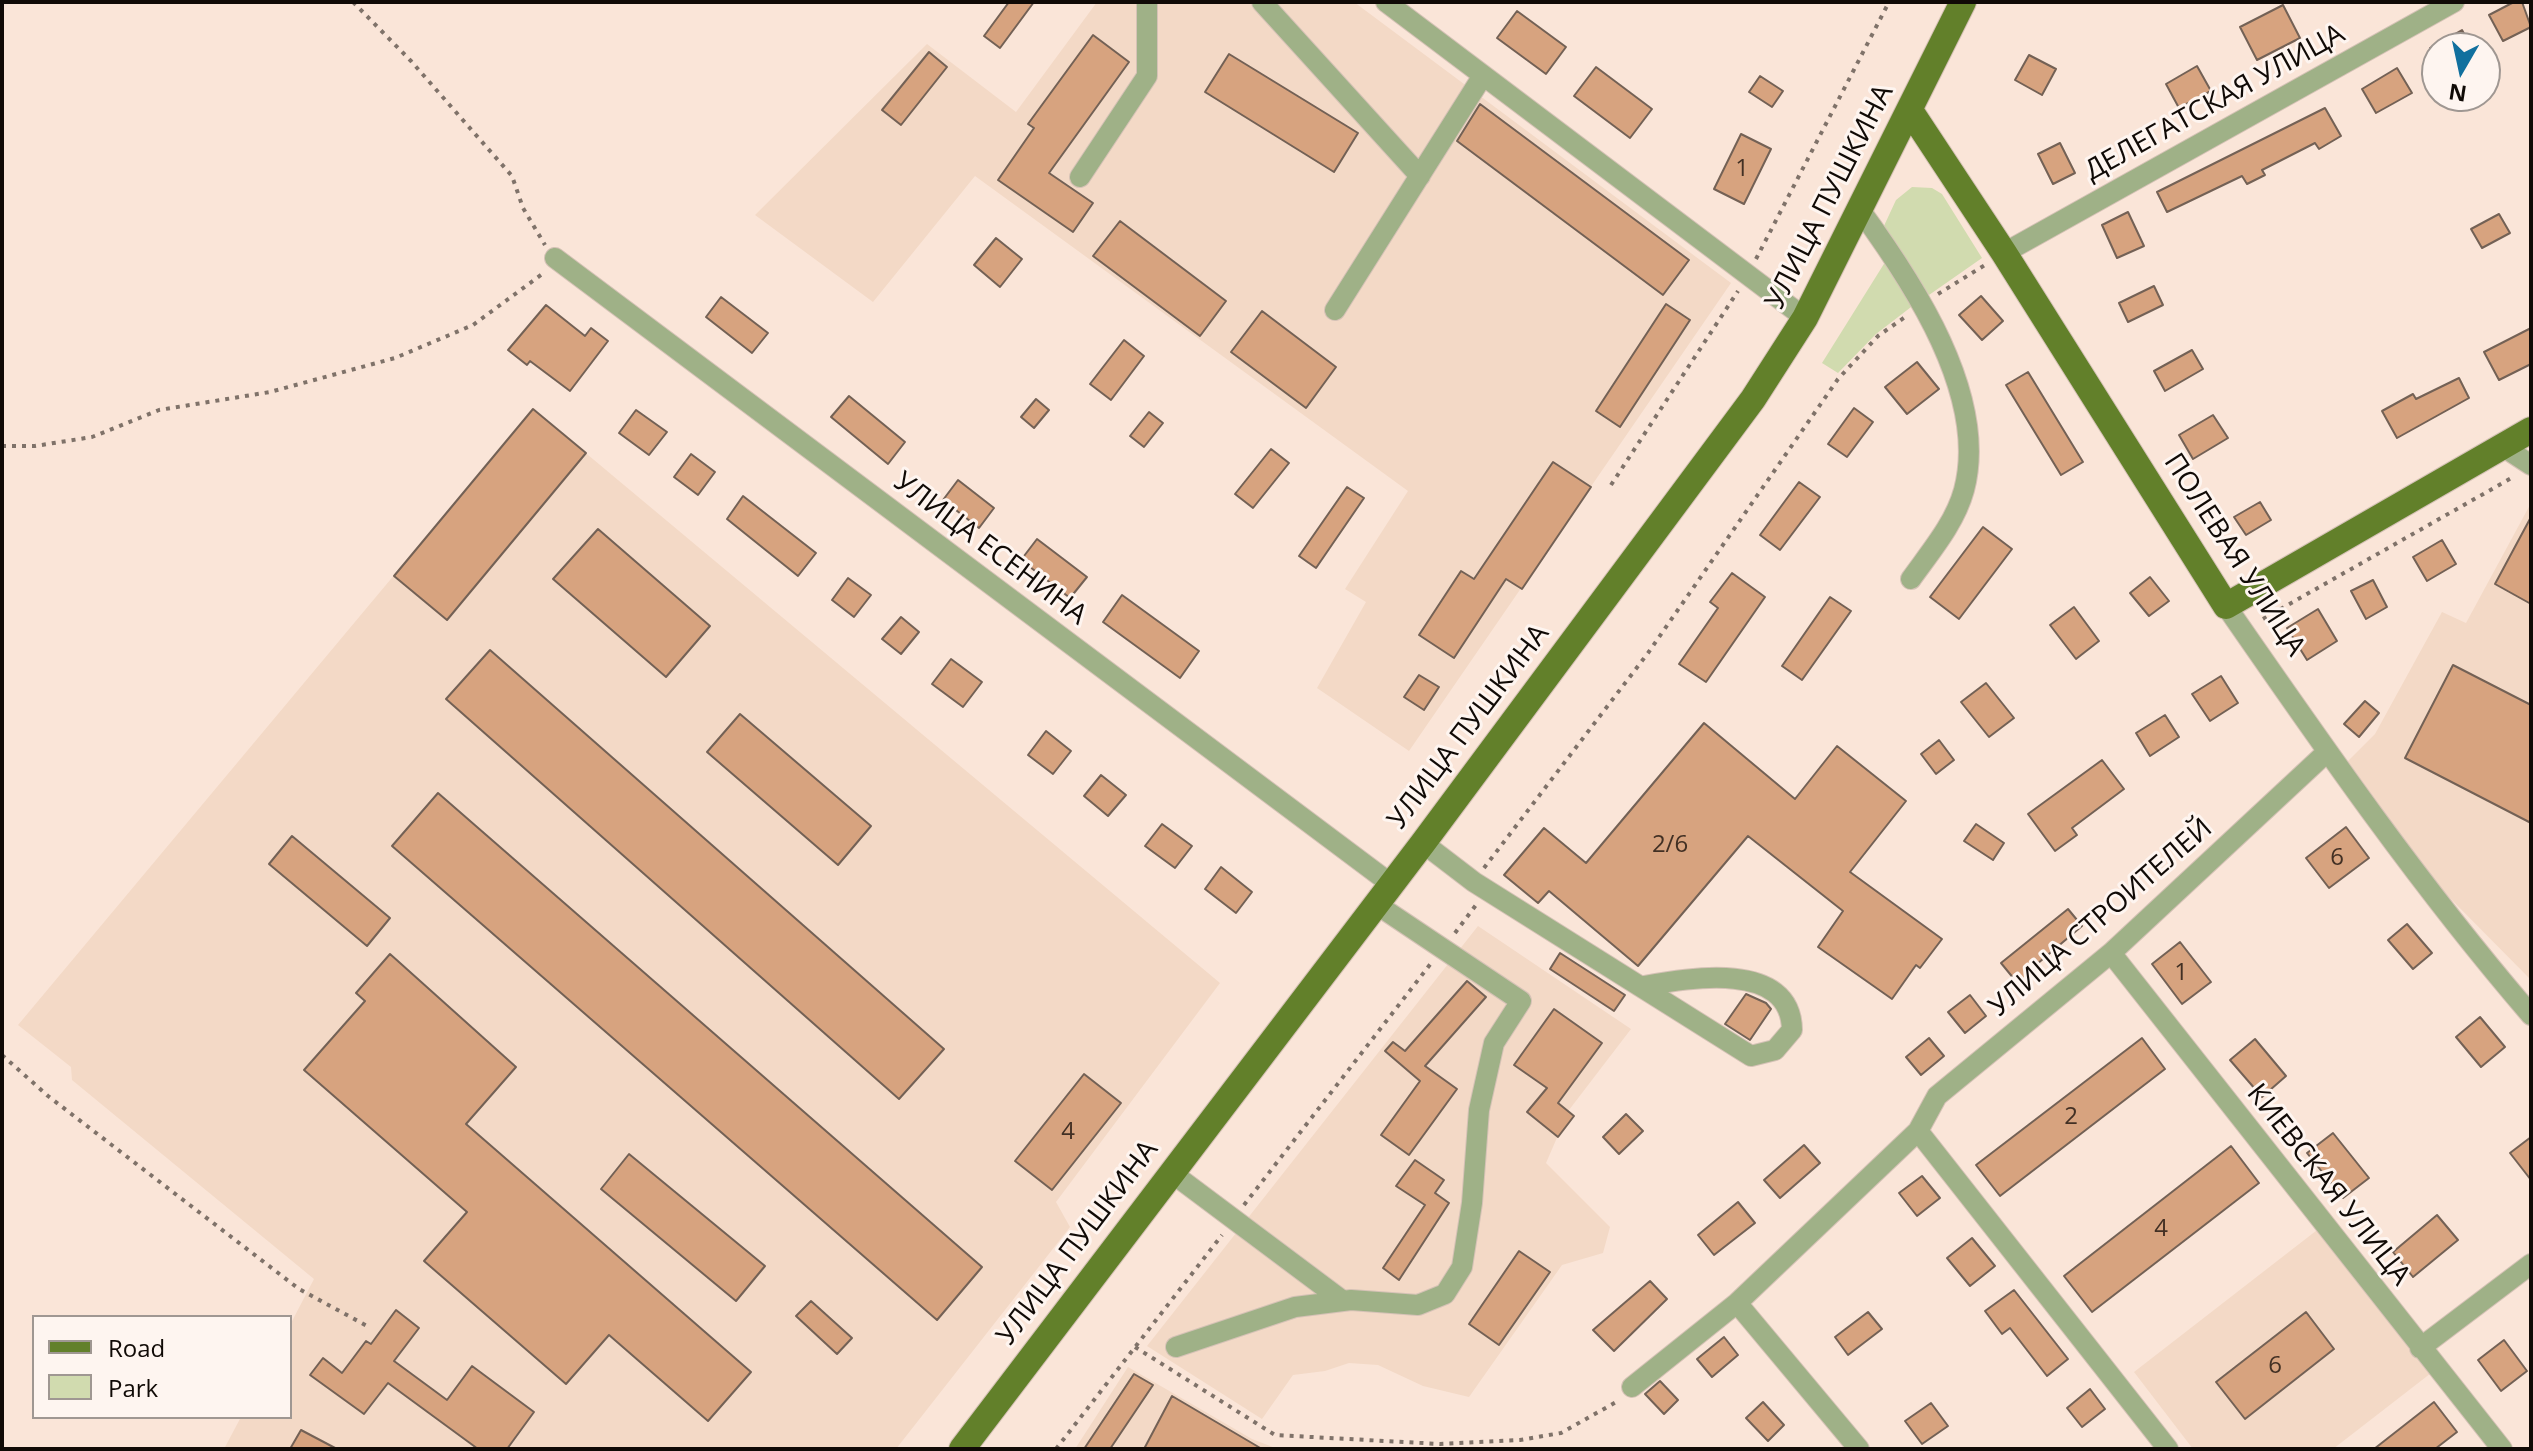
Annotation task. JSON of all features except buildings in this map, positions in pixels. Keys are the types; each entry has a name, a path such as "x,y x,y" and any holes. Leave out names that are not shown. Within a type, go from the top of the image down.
{"main road":[{"name":"УЛИЦА ПУШКИНА","path":"962,1449 1423,843 1753,399 1805,318 1911,112 1963,2"},
{"name":"ПОЛЕВАЯ УЛИЦА","path":"1911,112 2004,253 2226,606"},
{"path":"2226,606 2531,430"}],"street":[{"path":"1080,177 1147,76 1147,2"},
{"path":"1262,2 1420,176"},
{"name":"ДЕЛЕГАТСКАЯ УЛИЦА","path":"2004,253 2454,2"},
{"path":"1386,4 1805,318"},
{"path":"1335,310 1482,77"},
{"path":"1860,210 1924,303 1953,373 1967,447 1965,488 1952,520 1911,579"},
{"name":"УЛИЦА ЕСЕНИНА","path":"555,258 1384,894 1444,947 1521,1001 1494,1043 1482,1096 1462,1267 1445,1294 1418,1305 1343,1301"},
{"path":"2502,446 2524,470"},
{"name":"ПОЛЕВАЯ УЛИЦА","path":"2226,606 2427,891 2531,1015"},
{"name":"УЛИЦА СТРОИТЕЛЕЙ","path":"1632,1387 1737,1303 1918,1131 1937,1096 2111,953 2327,752"},
{"path":"1423,843 1474,882 1644,986 1722,1041 1751,1056 1775,1050 1792,1030 1792,1013 1780,995 1742,979 1700,975 1644,986"},
{"name":"КИЕВСКАЯ УЛИЦА","path":"2111,953 2502,1449"},
{"path":"1918,1131 2168,1449"},
{"path":"1172,1173 1343,1301"},
{"path":"2420,1348 2531,1264"},
{"path":"1176,1347 1295,1307 1343,1301"},
{"path":"1737,1303 1859,1449"}],"path":[{"path":"2,446 35,446 92,437 159,410 270,392 395,358 473,325 541,276 555,258 530,222 512,176 411,61 353,2"},
{"path":"1611,485 1748,275 1889,2"},
{"path":"1056,1449 1476,906 1474,882 1648,653 1838,379 1878,336 2004,253"},
{"path":"2263,619 2524,470"},
{"path":"2,1055 48,1096 299,1289 369,1327"},
{"path":"1135,1347 1275,1435 1440,1444 1520,1440 1561,1433 1616,1402 1632,1387"}],"shaded area":[{"path":"1097,2 1354,2 1731,283 1409,751 1317,688 1366,602 1345,589 1408,491 975,176 873,302 755,215 927,44 1016,112"},
{"path":"533,409 1220,983 1056,1202 1070,1227 896,1449 224,1449 240,1419 292,1419 292,1321 314,1279 72,1080 71,1067 18,1025"},
{"path":"2531,503 2531,980 2439,887 2347,762 2375,734 2442,612 2466,623"},
{"path":"1478,926 1631,1029 1569,1110 1546,1163 1610,1227 1603,1253 1562,1265 1469,1397 1423,1386 1378,1365 1349,1363 1325,1371 1293,1375 1262,1419 1147,1346"},
{"path":"2321,1227 2435,1370 2333,1449 2193,1449 2134,1372"},
{"path":"1128,1367 1252,1439 1278,1449 1075,1449"}],"green space":[{"path":"1912,187 1932,188 1942,194 1982,258 1929,295 1883,228 1896,200"},
{"path":"1887,259 1915,304 1876,334 1838,373 1822,363"}]}
